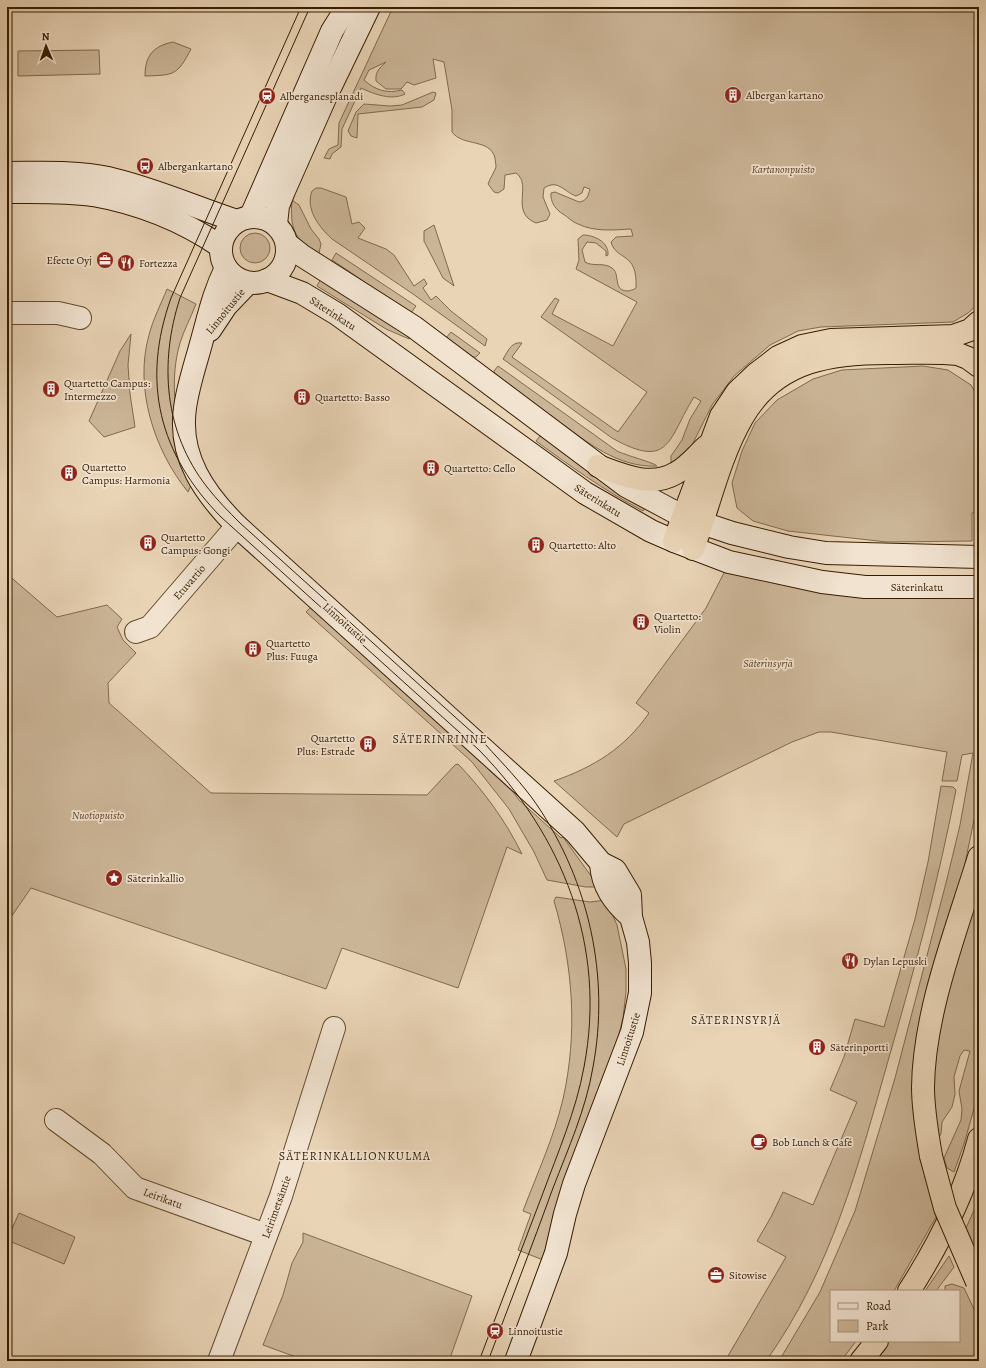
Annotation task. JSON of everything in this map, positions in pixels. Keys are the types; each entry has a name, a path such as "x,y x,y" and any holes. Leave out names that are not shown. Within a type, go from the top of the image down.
{"highway":[{"path":"693,521 710,443 721,416 737,392 756,374 778,357 802,346 831,340 953,336 970,330 979,322"},
{"path":"683,545 742,418 756,398 776,379 801,364 828,357 860,352 945,353 963,356 979,366"},
{"path":"598,466 637,479 668,476 676,474 710,443"},
{"path":"978,1284 945,1208 931,1156 924,1115 923,1086 929,1032 942,976 979,857"},
{"path":"910,1290 927,1264 955,1206 974,1157 979,1139"},
{"path":"918,1290 937,1267 979,1178"}],"street":[{"path":"7,173 70,173 107,178 138,186 192,207 244,218 264,218 276,224 285,236 287,244 286,259 278,272 258,282 236,278 226,268 221,258 220,246 225,232 244,218 332,31 358,9"},
{"path":"276,224 278,206 358,9"},
{"path":"7,192 52,192 92,195 128,203 184,225 202,234 220,246"},
{"path":"287,244 301,255 414,327 629,488 693,521 790,547 826,553 979,557"},
{"name":"Linnoitustie","path":"226,268 212,300 186,401 184,423 185,436 191,464 207,494 237,526 575,832 601,863 615,870 630,895 631,917 638,942 640,963 640,993 632,1032 574,1184 556,1253 516,1361"},
{"name":"Linnoitustie","path":"203,339 226,306 258,282"},
{"name":"Säterinkatu","path":"258,282 302,293 337,314 585,493 651,531 683,545 729,562 822,582 865,587 979,587"},
{"path":"7,313 58,313 80,318"},
{"name":"Etuvartio","path":"136,632 150,627 237,526"},
{"name":"Leirimetsäntie","path":"219,1361 281,1196 334,1028"},
{"name":"Leirikatu","path":"56,1120 102,1154 135,1188 266,1235"}],"green space":[{"name":"Kartanonpuisto","path":"393,7 979,7 979,303 968,313 953,322 821,327 798,331 770,345 734,376 712,405 692,445 671,464 671,456 682,440 690,419 701,401 694,397 672,437 665,445 657,450 646,451 631,447 612,438 503,359 513,345 522,343 512,357 618,432 647,392 541,317 555,298 559,300 552,314 613,346 637,302 576,269 579,260 578,239 583,235 592,236 600,240 606,246 608,255 606,256 606,251 596,243 587,242 582,250 585,262 606,265 612,268 615,271 618,285 623,290 628,291 636,288 634,268 626,258 617,252 611,242 616,237 633,236 631,229 604,230 584,227 560,212 551,200 551,193 555,192 579,202 584,201 589,194 590,189 584,187 582,193 576,196 557,185 544,188 543,197 550,214 547,220 536,223 528,218 524,212 522,206 521,178 516,173 505,175 504,189 498,193 494,192 488,184 496,167 495,158 488,148 463,140 452,132 452,110 444,62 433,59 436,78 414,85 407,82 401,89 386,89 376,81 377,72 386,62 369,70 364,80 372,86 377,89 391,92 402,90 405,94 388,97 361,88 342,129 341,147 332,154 330,159 324,158 329,149 338,145 339,123"},
{"path":"173,42 191,49 178,69 169,74 145,76 147,63 155,49"},
{"path":"99,50 100,74 18,76 18,51"},
{"path":"433,92 436,93 434,100 422,107 358,114 357,138 351,136 348,131 356,112 364,104 390,106 402,105"},
{"path":"316,188 321,188 346,197 352,224 359,222 365,228 358,238 386,249 394,255 414,286 424,279 427,284 423,288 431,300 436,296 451,311 487,339 485,346 413,294 332,239 322,229 312,211 310,198 312,191"},
{"path":"292,200 299,205 311,229 319,239 321,244 319,253 304,243 295,232 292,218"},
{"path":"434,225 454,286 443,278 424,241 424,231"},
{"path":"255,233 266,237 270,248 266,259 255,263 244,259 240,248 244,237"},
{"path":"336,253 416,306 411,313 332,260"},
{"path":"324,273 411,336 409,339 386,329 317,286"},
{"path":"167,289 196,304 180,343 174,379 176,415 191,485 188,492 165,457 150,418 146,397 144,376 145,355 149,335 155,317"},
{"path":"451,332 480,353 476,357 473,357 446,338"},
{"path":"131,334 128,365 130,394 135,427 104,437 89,421 120,351"},
{"path":"498,366 617,451 657,466 643,466 629,463 592,445 495,376 494,371"},
{"path":"923,366 948,370 971,385 979,399 979,512 972,513 972,541 887,542 788,531 753,521 737,508 732,483 742,451 755,423 777,400 813,379 842,370"},
{"path":"540,436 554,440 648,502 643,511 601,487 536,441"},
{"name":"Säterinsyrjä","path":"727,567 979,592 979,796 963,873 917,1136 920,1158 936,1217 895,1290 830,1290 830,1342 855,1342 841,1361 779,1361 820,1292 855,1211 895,1078 947,879 960,825 973,753 962,755 957,781 942,781 947,752 831,732 819,732 792,742 624,824 617,837 554,781 595,763 608,755 640,725 649,713 636,703 706,608"},
{"name":"Nuotiopuisto","path":"7,574 57,617 107,605 122,619 117,627 123,640 136,653 108,683 109,703 211,793 427,795 455,765 458,764 493,806 522,854 507,847 458,988 342,948 326,989 31,888 7,923"},
{"path":"311,607 490,768 489,770 514,793 519,800 561,838 563,837 599,887 586,887 547,880 534,852 509,809 472,762 306,612"},
{"path":"941,786 953,787 956,790 941,859 925,927 898,1027 865,1140 840,1217 808,1291 789,1326 766,1361 725,1361 786,1257 757,1241 783,1192 813,1205 857,1102 830,1090 844,1057 855,1019 884,1027 915,919 928,862"},
{"path":"979,878 979,1091 964,1144 954,1172 947,1168 944,1158 961,1120 962,1109 959,1091 970,1051 964,1050 960,1056 954,1077 955,1094 952,1107 942,1122 941,1134 937,1140 933,1112 933,1049"},
{"path":"556,897 590,902 606,900 617,925 626,969 626,992 623,1018 617,1042 554,1212 543,1260 518,1250 531,1214 523,1211 550,1141 559,1113 568,1074 571,1049 572,1024 569,974 566,950 554,901"},
{"path":"979,1199 979,1263 966,1228"},
{"path":"19,1213 75,1237 64,1264 7,1240"},
{"path":"303,1233 472,1296 449,1361 307,1361 263,1345 283,1295 292,1263 303,1242"},
{"path":"949,1256 954,1267 937,1290 926,1290"},
{"path":"952,1284 964,1288 979,1320 979,1361 873,1361 887,1342 960,1342 960,1290 945,1290 945,1286"}],"tram line":[{"path":"301,7 171,298 162,329 157,359 157,388 162,415 170,442 183,468 200,493 221,517 479,750 509,783 534,819 555,856 572,895 583,936 589,979 590,1022 581,1083 566,1131 479,1361"},
{"path":"310,7 180,298 173,323 169,347 168,372 170,396 174,420 182,443 193,466 211,492 240,523 485,744 519,781 537,805 555,835 570,866 582,898 591,931 599,998 598,1033 590,1083 576,1129 488,1361"}],"place":[{"name":"Albergan kartano","path":"733,95"},
{"name":"Alberganesplanadi","path":"267,96"},
{"name":"Albergankartano","path":"145,166"},
{"name":"Efecte Oyj","path":"105,260"},
{"name":"Fortezza","path":"126,263"},
{"name":"Quartetto Campus: Intermezzo","path":"51,389"},
{"name":"Quartetto: Basso","path":"302,397"},
{"name":"Quartetto: Cello","path":"431,468"},
{"name":"Quartetto Campus: Harmonia","path":"69,473"},
{"name":"Quartetto Campus: Gongi","path":"148,543"},
{"name":"Quartetto: Alto","path":"536,545"},
{"name":"Quartetto: Violin","path":"641,622"},
{"name":"Quartetto Plus: Fuuga","path":"253,649"},
{"name":"Quartetto Plus: Estrade","path":"368,744"},
{"name":"Säterinkallio","path":"114,878"},
{"name":"Dylan Lepuski","path":"850,961"},
{"name":"Säterinportti","path":"817,1047"},
{"name":"Bob Lunch & Café","path":"759,1142"},
{"name":"Sitowise","path":"716,1275"},
{"name":"Linnoitustie","path":"495,1331"}],"district":[{"name":"SÄTERINRINNE","path":"440,739"},
{"name":"SÄTERINSYRJÄ","path":"736,1020"},
{"name":"SÄTERINKALLIONKULMA","path":"355,1156"}]}
